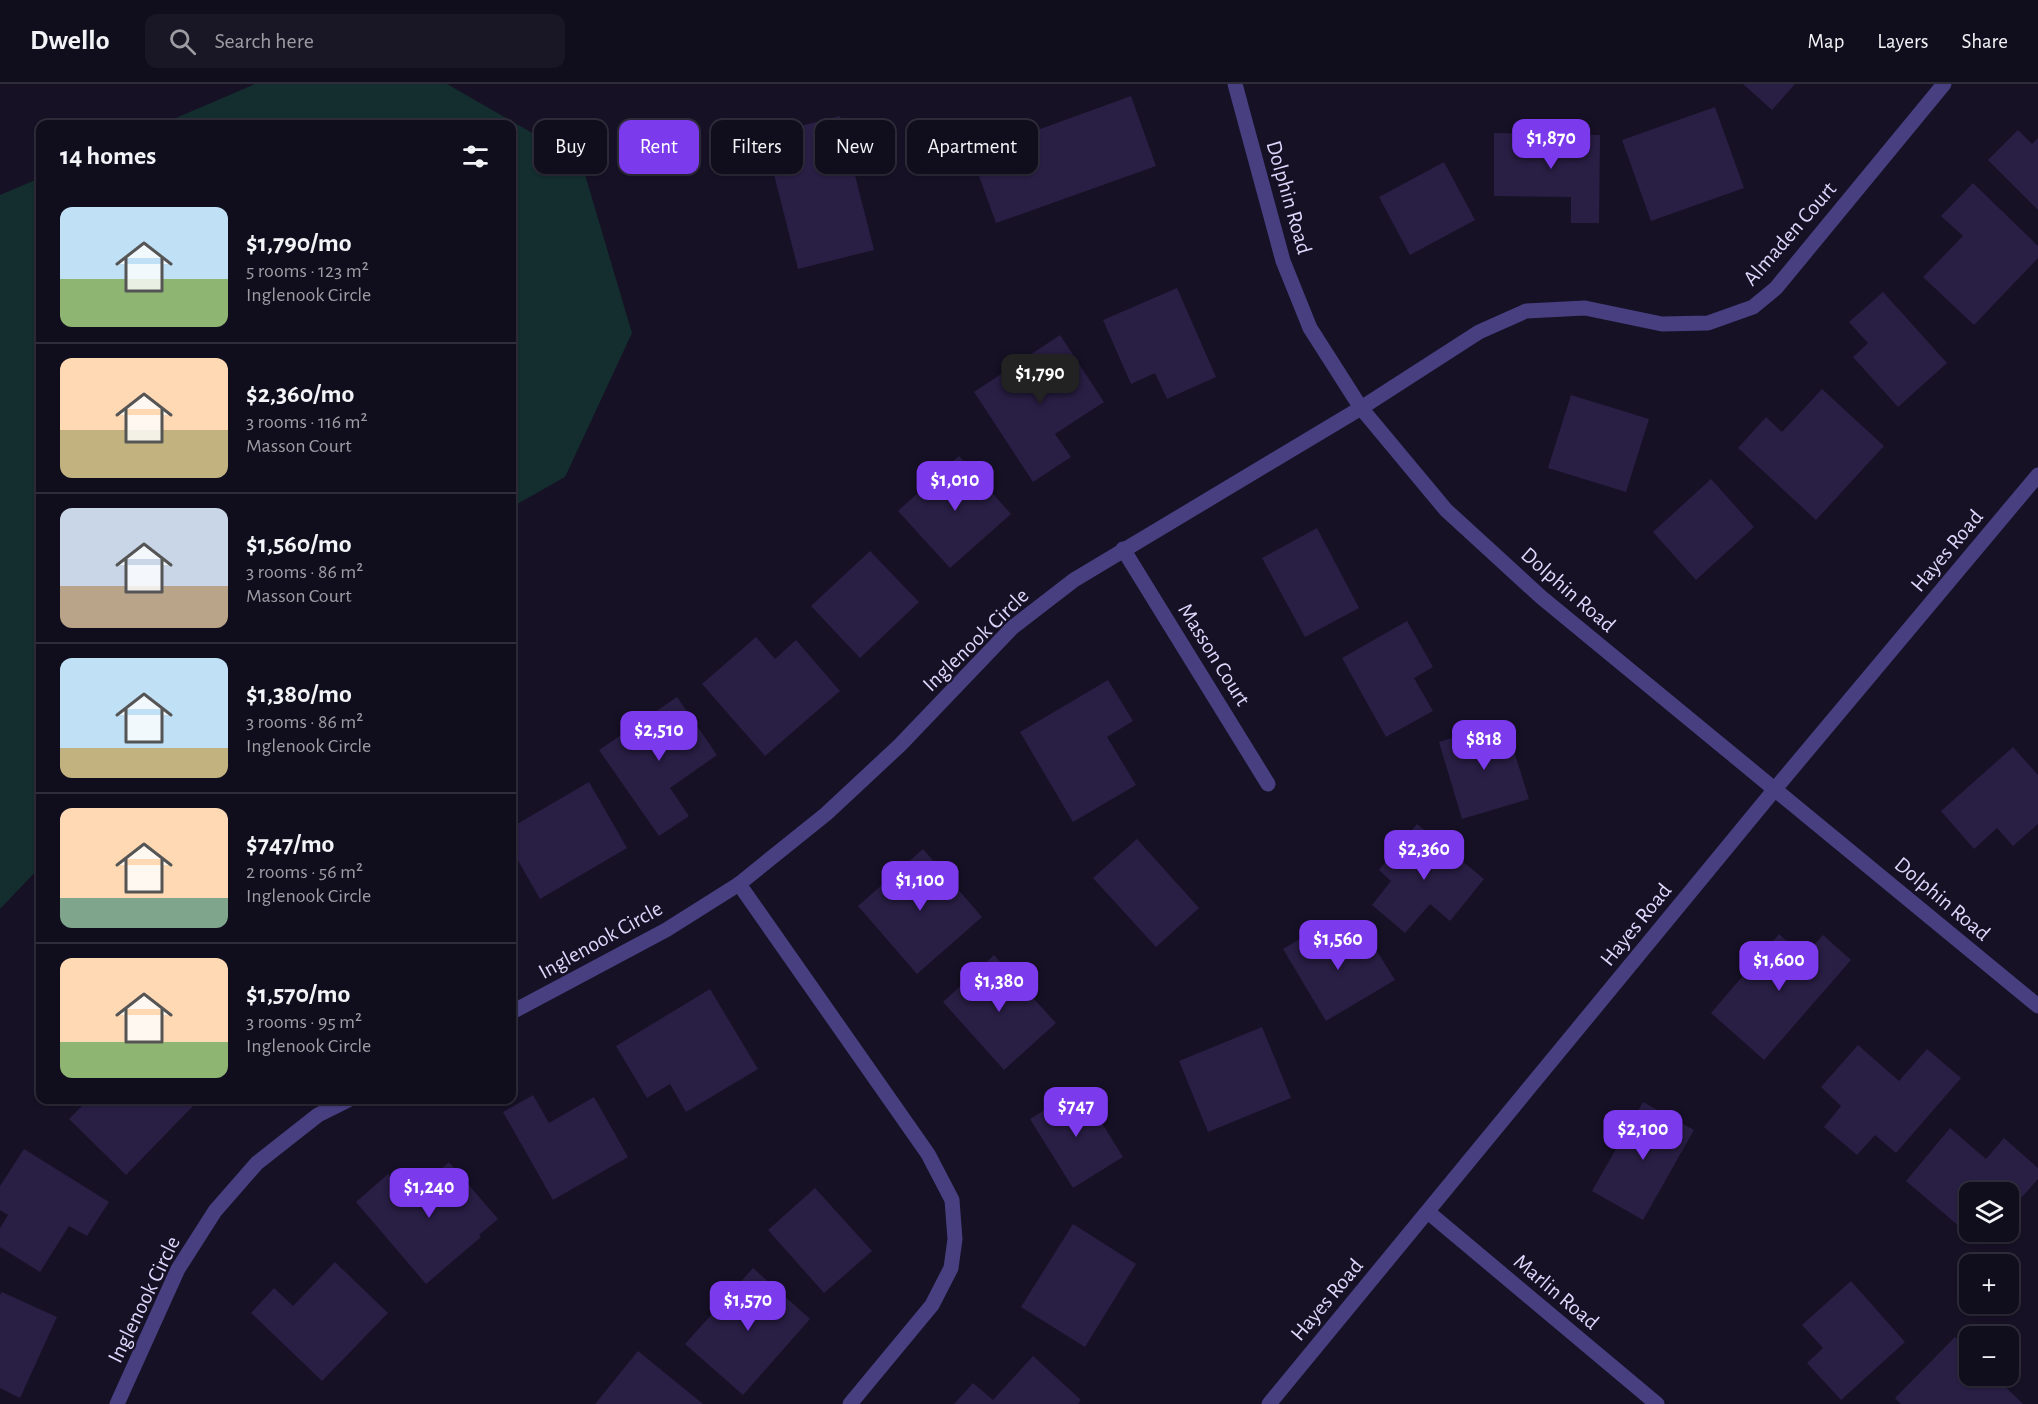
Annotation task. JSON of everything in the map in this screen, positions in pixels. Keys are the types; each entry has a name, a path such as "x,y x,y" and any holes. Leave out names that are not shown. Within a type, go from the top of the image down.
{"street":[{"name":"Dolphin Road","path":"1235,84 1283,261 1310,328 1361,408 1446,510 1541,597 2038,1006"},
{"name":"Almaden Court","path":"1361,408 1479,332 1526,311 1584,308 1662,324 1708,323 1753,308 1776,288 1944,84"},
{"name":"Inglenook Circle","path":"516,1010 666,930 739,884 826,814 900,745 1014,627 1074,580 1361,408"},
{"name":"Hayes Road","path":"1269,1404 1775,789 2038,475"},
{"name":"Masson Court","path":"1123,549 1268,784"},
{"path":"739,884 928,1154 952,1200 955,1239 951,1268 932,1305 850,1404"},
{"name":"Inglenook Circle","path":"117,1404 178,1269 215,1211 257,1163 318,1115 340,1104"},
{"name":"Marlin Road","path":"1428,1212 1656,1404"}],"green space":[{"path":"255,84 447,84 510,120 171,120"},
{"path":"516,124 534,134 534,174 585,174 632,333 565,477 516,505"},
{"path":"36,180 36,871 0,909 0,195"}],"building":[{"path":"1743,84 1795,84 1772,110"},
{"path":"1131,96 1156,166 996,223 978,174 1038,174 1038,130"},
{"path":"1715,107 1744,188 1651,221 1622,140"},
{"path":"840,116 841,120 824,120"},
{"path":"815,122 815,174 855,174 874,250 798,269 774,174 803,174 803,125"},
{"path":"2018,130 2032,144 2038,138 2038,210 1988,160"},
{"path":"1494,133 1600,135 1599,223 1571,223 1571,197 1494,196"},
{"path":"1444,162 1475,220 1410,255 1379,197"},
{"path":"1973,183 2038,246 2038,258 1974,325 1923,277 1963,236 1941,216"},
{"path":"1177,288 1216,377 1167,399 1155,373 1131,384 1103,320"},
{"path":"1883,292 1947,363 1898,407 1853,357 1868,343 1849,322"},
{"path":"1060,335 1104,402 1055,434 1071,457 1033,482 974,392"},
{"path":"1822,389 1884,446 1816,520 1738,448 1766,417 1782,432"},
{"path":"1571,395 1649,419 1626,492 1548,468"},
{"path":"959,456 1011,514 950,568 898,511"},
{"path":"1711,479 1754,527 1696,580 1653,532"},
{"path":"1317,528 1359,608 1305,637 1262,558"},
{"path":"870,551 919,602 860,658 811,606"},
{"path":"1407,621 1433,667 1414,678 1433,711 1386,737 1342,658"},
{"path":"756,637 775,659 796,640 840,691 765,756 702,684"},
{"path":"1108,680 1133,721 1107,737 1136,785 1073,822 1020,732"},
{"path":"677,697 717,755 670,788 689,816 659,836 599,750"},
{"path":"1505,722 1529,799 1462,819 1439,742"},
{"path":"2013,747 2038,775 2038,824 2013,846 1997,828 1974,849 1941,811"},
{"path":"589,782 627,848 540,899 516,857 516,825"},
{"path":"1417,824 1484,879 1450,921 1430,904 1405,933 1372,905 1391,881 1379,870"},
{"path":"1137,839 1199,908 1156,947 1093,878"},
{"path":"923,849 982,917 917,974 858,906"},
{"path":"1323,925 1338,950 1366,934 1395,980 1326,1021 1283,949"},
{"path":"1779,934 1804,956 1823,935 1851,960 1764,1060 1711,1013"},
{"path":"994,955 1056,1023 1004,1070 943,1002"},
{"path":"710,989 758,1069 686,1112 670,1084 647,1098 616,1046"},
{"path":"1262,1027 1291,1098 1208,1132 1179,1061"},
{"path":"1858,1045 1899,1081 1927,1049 1961,1078 1896,1153 1875,1135 1857,1155 1824,1127 1841,1106 1821,1087"},
{"path":"1080,1088 1123,1157 1073,1188 1030,1119"},
{"path":"533,1095 549,1123 594,1097 628,1157 553,1200 503,1112"},
{"path":"1643,1102 1694,1130 1643,1220 1592,1191"},
{"path":"84,1104 195,1104 126,1175 69,1119"},
{"path":"1950,1128 1986,1159 2004,1138 2038,1168 2038,1179 2019,1201 2019,1182 1959,1182 1959,1226 1906,1181"},
{"path":"24,1149 109,1202 87,1236 69,1226 40,1272 0,1247 0,1228 8,1215 0,1210 0,1186"},
{"path":"449,1162 498,1219 479,1235 481,1237 426,1284 356,1202 388,1174 408,1197"},
{"path":"815,1188 872,1251 824,1293 768,1230"},
{"path":"1073,1224 1136,1264 1085,1347 1021,1307"},
{"path":"335,1262 388,1313 322,1381 251,1313 274,1288 293,1306"},
{"path":"753,1268 810,1319 743,1395 685,1344"},
{"path":"1851,1281 1905,1342 1841,1400 1807,1363 1823,1348 1802,1325"},
{"path":"2,1292 57,1317 20,1398 0,1388 0,1295"},
{"path":"1955,1337 1959,1341 1959,1386 2004,1386 2023,1404 1901,1404 1895,1398"},
{"path":"638,1351 703,1404 595,1404"},
{"path":"1033,1356 1081,1400 1078,1404 954,1404 973,1383 993,1400"}]}
